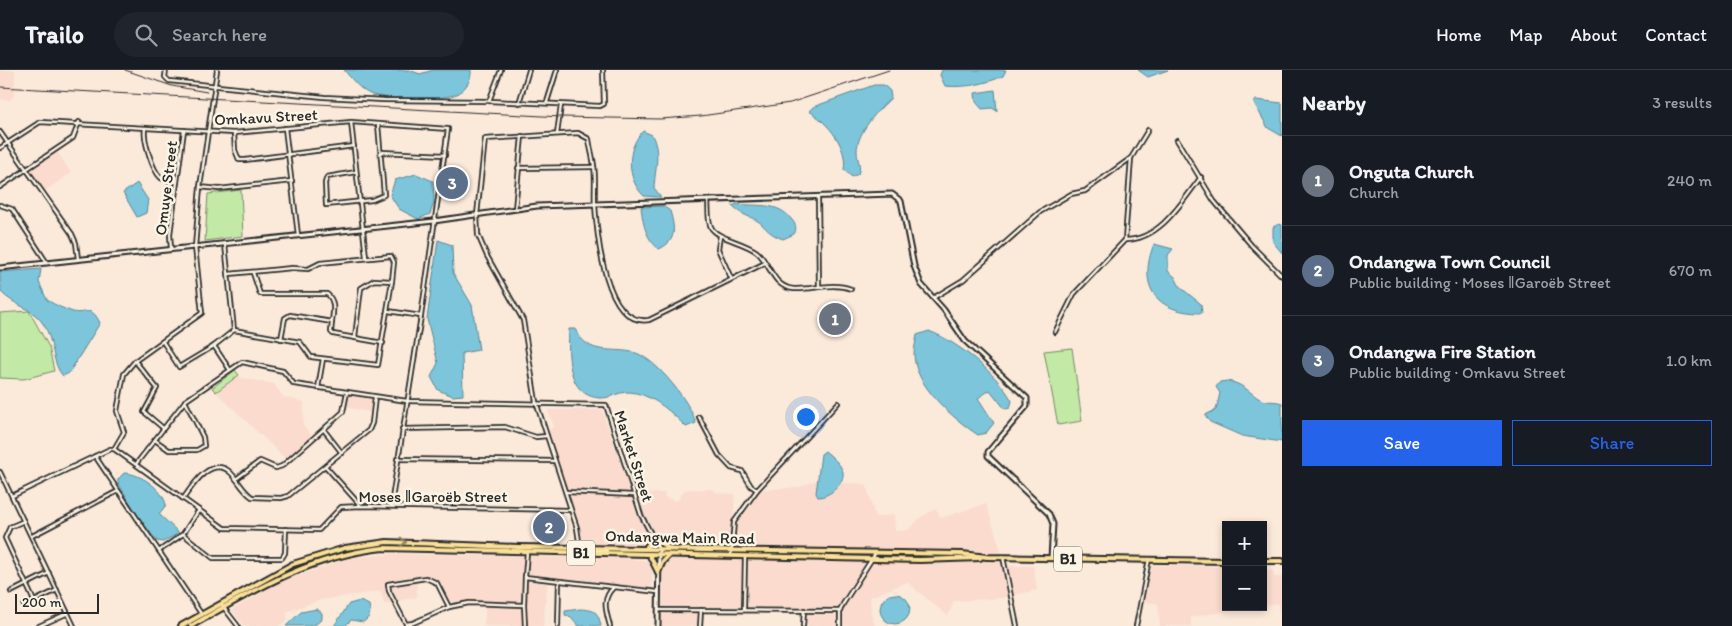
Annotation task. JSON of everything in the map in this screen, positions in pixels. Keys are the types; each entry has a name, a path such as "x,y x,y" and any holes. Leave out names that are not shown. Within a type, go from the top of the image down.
{"main road":[{"path":"644,548 653,538 670,552 658,572"},
{"name":"Ondangwa Main Road","path":"191,626 294,564 326,553 368,544 396,542 527,547 644,548 670,552"},
{"path":"368,544 368,550"},
{"name":"Ondangwa Main Road","path":"181,626 298,569 329,558 368,550 395,548 624,554 783,551 962,554 1003,558 1149,559"},
{"path":"783,551 783,557"},
{"name":"Ondangwa Main Road","path":"731,553 745,556 872,559 988,557"},
{"path":"649,554 658,572"},
{"name":"B1","path":"1149,559 1222,561"},
{"path":"1267,561 1282,561"}],"street":[{"path":"166,70 164,77 169,81 324,97 384,100 489,100 561,105 604,104 603,70"},
{"path":"12,496 95,455 114,449 124,432 117,411 120,386 124,374 135,362 202,313 195,247 200,187 217,70"},
{"path":"489,100 501,70"},
{"path":"520,103 529,70"},
{"path":"547,103 557,70"},
{"path":"557,134 561,105"},
{"name":"Omkavu Street","path":"0,148 40,122 79,122 234,133 351,122 448,129 391,505"},
{"path":"0,187 73,138 79,122"},
{"path":"351,122 366,257"},
{"path":"356,172 327,176 325,183 326,205 372,200 384,195 378,124"},
{"path":"145,128 145,141 159,176 166,180 177,182"},
{"path":"285,128 298,235"},
{"name":"Omuye Street","path":"171,249 170,234 184,130"},
{"path":"933,298 963,280 1040,212 1071,194 1085,190 1131,158 1148,130"},
{"path":"0,132 72,234 76,243 78,259"},
{"path":"234,133 235,150 239,160 354,146"},
{"path":"624,554 579,548 577,528 536,402 523,320 481,245 477,216 485,139 578,133 589,139 594,167 595,205 608,287 616,304 638,320 649,320 765,263"},
{"path":"515,209 522,136"},
{"path":"1178,140 1201,176 1214,201 1252,246 1282,276"},
{"path":"381,152 444,155"},
{"path":"1055,332 1074,294 1124,240 1131,158"},
{"path":"518,168 594,167"},
{"path":"1124,240 1144,238 1162,224 1170,217 1201,176"},
{"path":"200,187 220,189 292,181"},
{"path":"0,268 434,221 515,209 892,194 899,197 919,279 966,341 1027,398 1026,406 988,452 988,456 1049,514 1053,524 1051,558"},
{"path":"818,196 819,287"},
{"path":"708,201 710,226 720,236 741,242 759,254 773,277 787,287 837,286 851,289"},
{"path":"0,205 12,210 47,263"},
{"path":"720,236 718,249 732,278"},
{"path":"225,244 234,330"},
{"path":"163,342 179,367 214,346 234,330 300,342 312,357 378,365 392,281 394,262 391,256 320,262 308,269 292,268 229,274"},
{"path":"253,272 260,294 327,294 333,299 334,304 331,332 333,334 383,343"},
{"path":"355,337 361,288 374,280 392,281"},
{"path":"388,311 421,316"},
{"path":"281,339 287,316 332,322"},
{"path":"214,346 230,370"},
{"path":"318,388 323,359"},
{"path":"135,362 157,388 144,412 163,428"},
{"path":"136,464 185,401 242,362 283,371 294,384 407,402 536,402"},
{"path":"236,479 260,461 279,469 343,412 347,392"},
{"path":"182,499 198,477 210,470 226,469 250,496 281,498 288,496 371,427 375,397"},
{"path":"154,440 168,450 197,450 204,446 203,437 185,401"},
{"name":"Market Street","path":"536,402 606,404 634,495 658,549"},
{"path":"731,553 734,522 757,490 838,403"},
{"path":"699,417 719,455 731,468 742,471 751,486 757,490"},
{"path":"402,429 505,427 536,437 547,436"},
{"path":"324,430 342,453"},
{"name":"Moses ǁGaroëb Street","path":"114,449 224,528 318,530 341,507 391,505 570,510"},
{"path":"95,455 202,615"},
{"path":"397,459 556,462"},
{"path":"326,466 361,506"},
{"path":"0,472 74,626"},
{"path":"32,536 118,491"},
{"path":"565,492 634,495"},
{"path":"159,551 183,534 199,510"},
{"path":"0,541 5,538 10,527 24,520"},
{"path":"183,534 213,558 282,558 285,553 286,529"},
{"path":"5,538 34,601"},
{"path":"526,626 524,604 527,547"},
{"path":"658,549 658,626"},
{"path":"840,626 840,611 875,554"},
{"path":"744,609 745,556"},
{"path":"1003,558 1017,626"},
{"path":"1136,626 1146,583 1149,559"},
{"path":"11,592 49,573"},
{"path":"525,577 658,592"},
{"path":"449,607 442,590 434,580 426,578 388,584 387,588 406,624 413,623 449,607 469,603 524,604"},
{"path":"558,626 559,581"},
{"path":"610,626 605,601 608,592 614,587"},
{"path":"24,606 57,590"},
{"path":"222,606 238,626"},
{"path":"658,610 840,611"},
{"path":"700,626 701,610"},
{"path":"803,626 804,610"},
{"path":"38,626 68,613"}],"shaded area":[{"path":"0,70 15,70 14,95 10,100 0,99"},
{"path":"56,150 71,173 43,192 26,168"},
{"path":"239,375 241,378 274,384 283,397 304,402 303,425 314,439 288,461 216,392"},
{"path":"350,395 373,399 370,412 346,407 347,397"},
{"path":"548,410 602,410 631,493 645,526 648,538 646,544 583,544 549,430 554,426"},
{"path":"814,481 819,481 816,493 818,497 837,488 838,483 866,484 875,517 894,515 895,531 908,530 921,517 936,509 941,518 986,504 1003,557 1004,566 1033,566 1037,590 1001,598 954,601 948,616 907,582 870,597 871,615 875,626 803,626 803,610 744,609 701,610 700,626 658,626 659,549 655,536 642,514 636,494 664,493 665,498 677,501 685,490 711,489 718,493 735,494 733,518 736,520 757,490 800,487"},
{"path":"395,554 616,558 650,561 652,564 652,589 548,578 543,626 484,626 486,603 467,602 450,605 442,584 436,578 426,576 416,577 417,597 384,604 381,591 320,600 286,612 288,620 278,626 244,626 232,610 282,581 350,558"},
{"path":"1149,565 1222,567 1222,611 1229,611 1191,617 1191,626 1160,626 1158,604 1143,601"},
{"path":"1267,570 1273,571 1274,577 1282,577 1282,626 1278,603 1267,605"}],"green space":[{"path":"241,190 243,236 205,241 208,194"},
{"path":"29,311 49,347 54,371 24,379 0,378 0,313"},
{"path":"1072,348 1082,421 1058,425 1044,351"},
{"path":"235,370 239,375 216,392 212,388"}],"water":[{"path":"344,70 409,70 420,74 433,70 471,70 471,73 464,89 452,96 388,98 366,92"},
{"path":"942,70 1006,70 1003,76 975,85 945,86 940,75"},
{"path":"1138,70 1168,70 1148,77"},
{"path":"874,85 884,85 890,91 891,98 875,115 860,136 857,151 859,171 858,174 852,177 844,170 843,152 835,136 823,122 809,111 813,107"},
{"path":"995,90 997,111 992,108 982,109 976,102 975,93"},
{"path":"1256,100 1282,103 1282,136 1268,128 1254,103"},
{"path":"643,131 652,135 655,142 657,161 654,188 661,197 644,196 638,189 631,172 630,164 633,146"},
{"path":"416,174 433,181 434,202 430,214 418,219 399,209 390,195 395,180"},
{"path":"137,183 148,200 146,213 137,217 123,193"},
{"path":"737,204 767,206 780,210 794,223 796,228 794,234 783,239 777,237 756,220 740,213 732,206"},
{"path":"663,206 670,211 673,233 669,242 659,249 648,235 641,207"},
{"path":"1279,224 1282,225 1282,253 1273,242 1273,227"},
{"path":"438,240 452,245 453,273 472,305 479,350 462,353 463,395 453,396 438,390 431,377 438,363 427,319"},
{"path":"1154,244 1173,249 1168,255 1168,271 1175,277 1180,287 1201,304 1202,313 1186,312 1173,308 1162,303 1154,295 1148,273 1149,259"},
{"path":"41,269 39,282 47,300 73,312 91,312 100,323 69,373 63,376 57,366 50,338 40,319 1,292 0,272"},
{"path":"569,329 575,329 587,344 594,347 627,351 644,357 663,373 680,393 693,414 696,423 686,427 670,411 644,395 625,392 599,398 588,395 580,389 571,371 569,361"},
{"path":"929,331 952,343 976,360 997,380 1012,401 1010,408 1005,409 990,390 978,398 994,423 986,433 978,435 947,411 921,378 914,354 917,335"},
{"path":"1227,381 1240,385 1261,400 1282,403 1282,442 1242,436 1210,422 1205,415 1216,410 1220,393 1216,387 1220,382"},
{"path":"825,451 840,466 843,477 835,489 827,495 818,497 816,493 821,454"},
{"path":"124,473 144,479 156,488 166,505 159,514 179,533 163,542 157,541 141,521 118,483 118,479"},
{"path":"895,594 901,595 909,603 909,615 901,623 895,624 889,623 881,615 880,609 881,603 889,595"},
{"path":"360,601 369,605 370,613 367,619 363,622 351,620 345,626 334,626 349,604"},
{"path":"317,609 322,613 322,619 316,624 286,626 301,612"},
{"path":"580,609 595,612 599,617 601,626 579,626 571,617 565,615 565,611"}],"railway":[{"path":"125,70 172,86 207,92"},
{"path":"0,87 561,117 660,119 701,116 790,103 889,70"}],"place":[{"name":"Ondangwa Fire Station","path":"452,183"},
{"name":"Onguta Church","path":"835,319"},
{"name":"Ondangwa Town Council","path":"549,527"}]}
